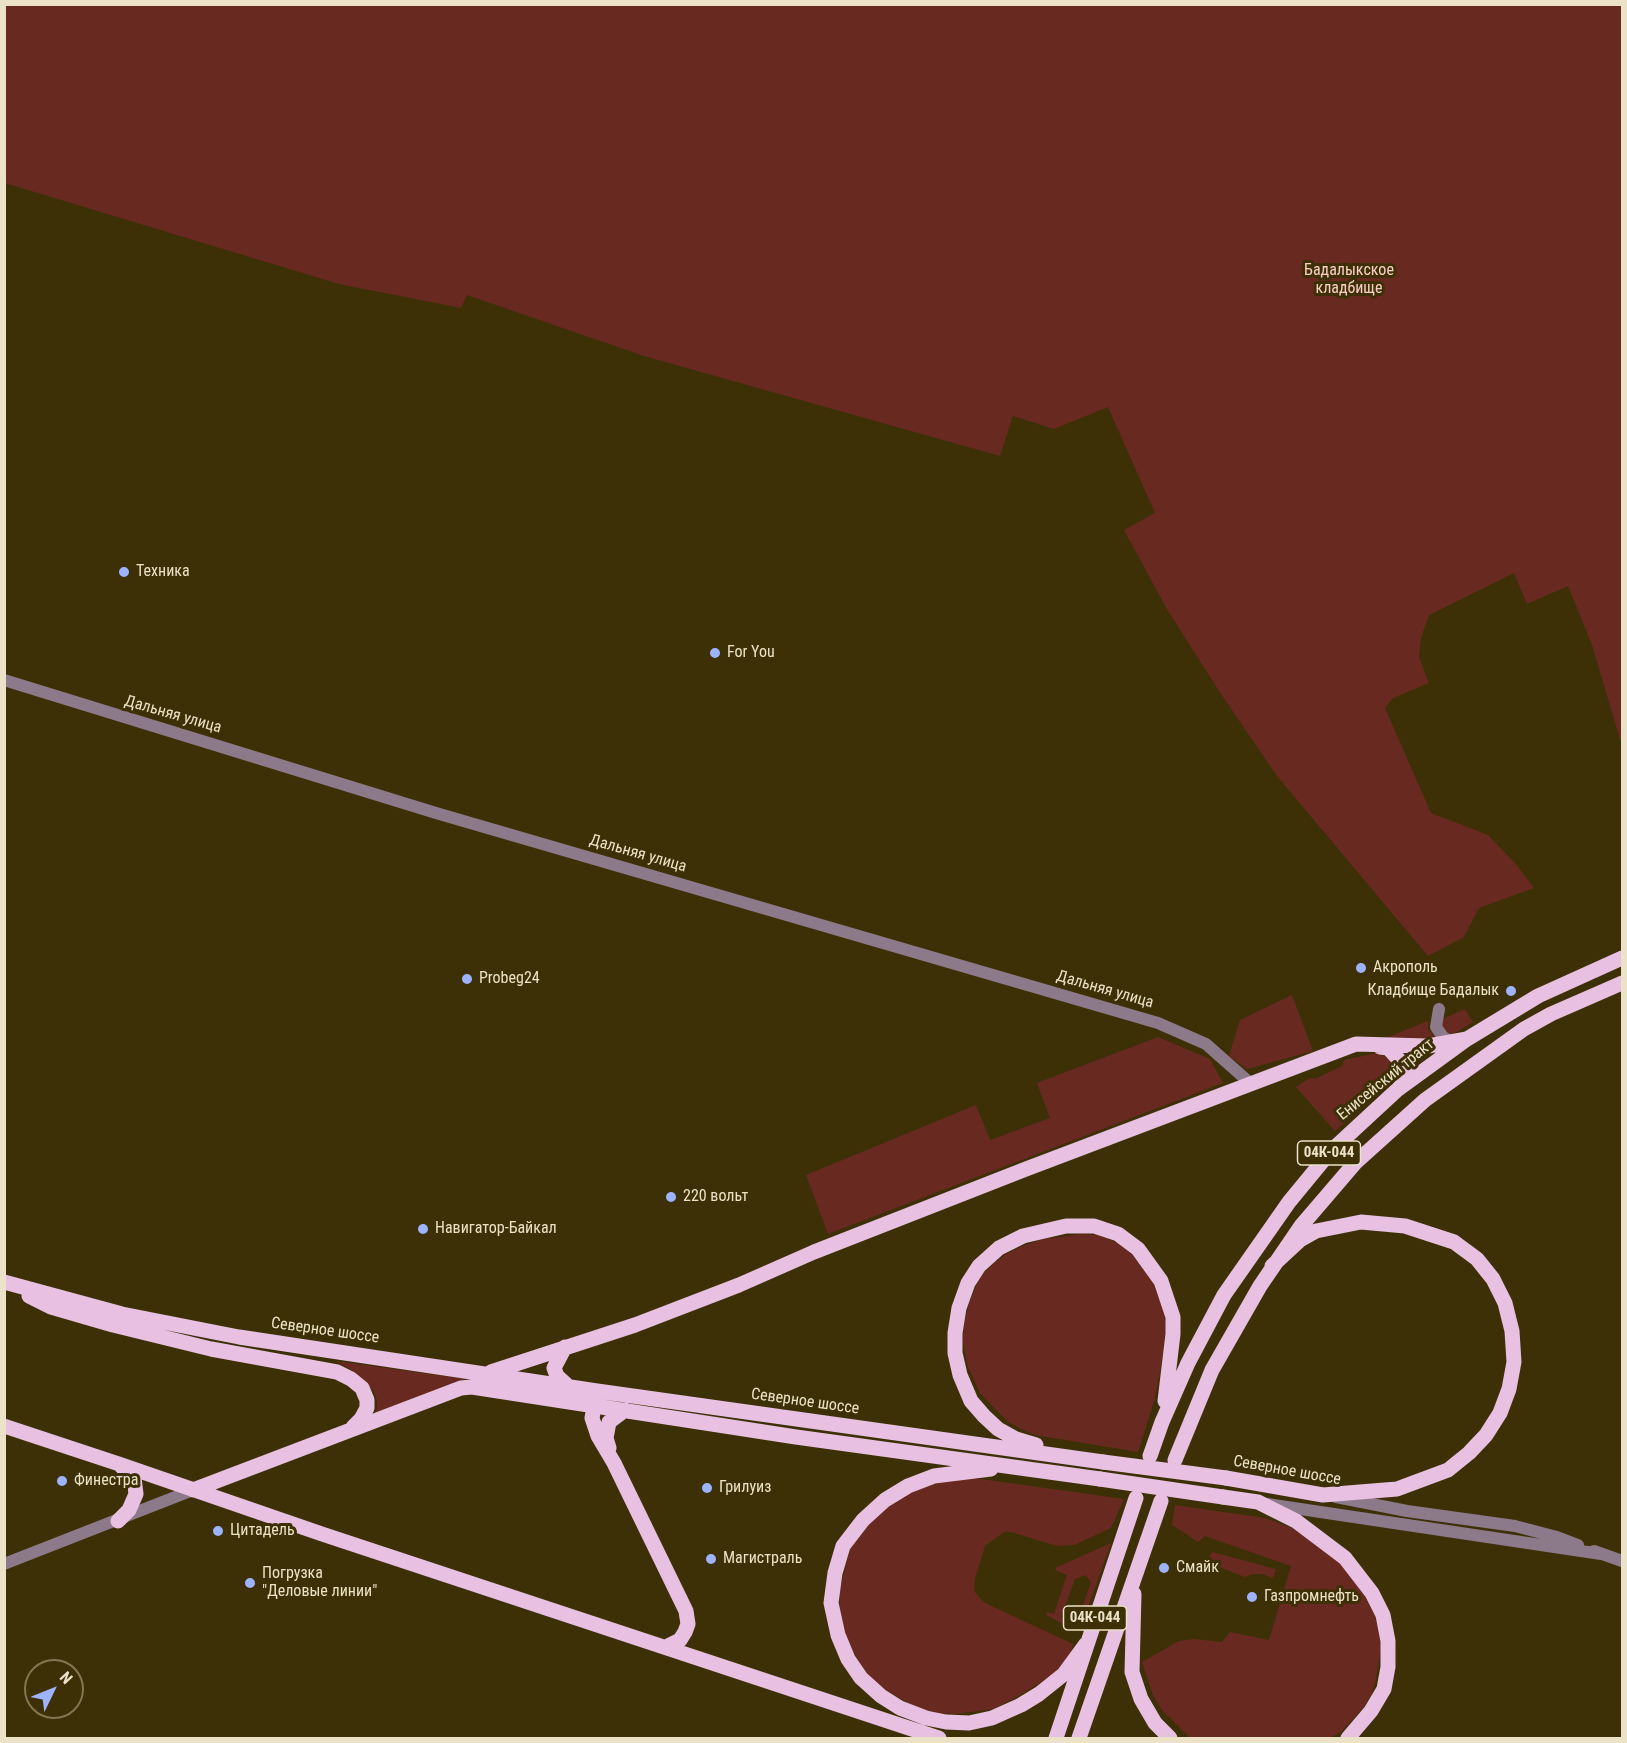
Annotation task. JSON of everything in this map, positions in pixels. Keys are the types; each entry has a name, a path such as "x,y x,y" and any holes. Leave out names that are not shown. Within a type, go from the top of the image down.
{"main road":[{"name":"Енисейский тракт","path":"1150,1456 1188,1363 1219,1304 1270,1228 1331,1151 1397,1090 1460,1040 1538,996 1623,958"},
{"name":"04К-044","path":"1175,1460 1212,1370 1272,1266 1301,1226 1355,1163 1425,1100 1524,1029 1568,1006 1623,982"},
{"path":"489,1373 635,1324 739,1285 814,1252 1356,1044 1413,1046 1460,1040"},
{"path":"1356,1044 1388,1048 1396,1055 1402,1063 1407,1078 1397,1090"},
{"path":"1272,1266 1300,1240 1316,1231 1361,1222 1406,1226 1454,1242 1477,1259 1493,1279 1505,1303 1512,1330 1514,1362 1509,1389 1500,1413 1486,1436 1469,1453 1448,1470 1397,1490 1323,1495"},
{"path":"1095,1461 1016,1439 998,1429 971,1401 960,1375 955,1353 959,1308 968,1283 979,1266 999,1248 1023,1236 1066,1226 1094,1226 1118,1234 1138,1249 1161,1281 1173,1317 1162,1422"},
{"path":"4,1283 51,1307 113,1325 211,1349 337,1372 362,1388 367,1400 367,1408 361,1419 351,1429"},
{"name":"Северное шоссе","path":"4,1283 122,1314 239,1337 568,1386 624,1410 1258,1502"},
{"path":"566,1347 554,1368 557,1376 568,1386"},
{"name":"Северное шоссе","path":"193,1490 461,1388 472,1387 595,1399 1095,1461 1226,1478 1323,1495"},
{"path":"595,1399 592,1418 598,1436 635,1503 686,1611 688,1624 686,1632 680,1640 666,1647"},
{"path":"614,1462 606,1431 609,1422 624,1410"},
{"path":"4,1426 321,1534 939,1738"},
{"path":"118,1521 129,1510 136,1494 134,1478 119,1464"},
{"path":"1011,1466 934,1476 908,1486 885,1500 863,1520 843,1546 835,1573 831,1603 838,1635 848,1659 861,1678 881,1696 900,1708 926,1718 969,1723 992,1718 1021,1706 1039,1694 1064,1674 1086,1644"},
{"name":"04К-044","path":"1056,1738 1136,1498"},
{"name":"04К-044","path":"1079,1738 1161,1501"},
{"path":"1258,1502 1296,1521 1345,1558 1372,1593 1383,1615 1388,1641 1388,1667 1384,1689 1371,1711 1348,1738"},
{"path":"1135,1576 1132,1672 1141,1699 1155,1723 1170,1738"}],"street":[{"name":"Дальняя улица","path":"4,680 436,813 1158,1023 1206,1044 1250,1083"},
{"path":"1439,1009 1436,1027 1443,1037 1460,1040"},
{"path":"4,1564 193,1490"},
{"name":"Северное шоссе","path":"1323,1495 1407,1511 1515,1527 1557,1537 1623,1561"},
{"name":"Северное шоссе","path":"1258,1502 1601,1554"}],"green space":[{"name":"Бадалыкское кладбище","path":"4,5 1622,5 1622,746 1592,645 1568,586 1527,604 1514,573 1429,615 1421,638 1419,657 1429,683 1393,698 1385,708 1431,813 1488,835 1516,864 1534,888 1479,908 1464,937 1428,956 1277,776 1168,611 1124,530 1155,513 1108,407 1054,429 1013,416 1000,456 644,356 467,295 461,308 339,284 5,183"},
{"path":"1292,995 1313,1051 1247,1069 1229,1056 1240,1020"},
{"path":"1465,1009 1473,1022 1450,1034 1442,1025 1445,1018"},
{"path":"1428,1021 1428,1029 1434,1036 1430,1038 1386,1038"},
{"path":"1158,1037 1210,1059 1223,1083 828,1234 806,1175 976,1105 990,1140 1050,1118 1037,1083"},
{"path":"1377,1053 1389,1059 1396,1066 1397,1078 1335,1131 1296,1087 1310,1078 1315,1079 1342,1066 1344,1060"},
{"path":"1082,1234 1098,1235 1120,1244 1140,1260 1151,1276 1163,1309 1166,1328 1161,1366 1155,1398 1138,1452 1035,1435 1019,1428 1007,1421 980,1393 967,1364 963,1342 964,1325 969,1303 980,1277 1006,1254 1025,1245 1044,1239"},
{"path":"336,1361 466,1379 375,1413 377,1401 374,1391 355,1372"},
{"path":"951,1478 981,1479 1124,1499 1111,1528 1074,1545 1057,1546 1004,1532 985,1546 975,1579 974,1591 983,1602 1073,1644 1070,1656 1052,1675 1022,1694 994,1709 955,1714 937,1713 915,1707 876,1684 853,1651 845,1634 839,1610 840,1590 850,1549 879,1512 900,1496"},
{"path":"1175,1505 1265,1518 1295,1529 1335,1556 1356,1578 1378,1623 1381,1647 1371,1695 1363,1708 1341,1732 1329,1738 1190,1738 1162,1710 1153,1695 1142,1662 1179,1641 1194,1639 1222,1642 1230,1632 1269,1640 1291,1566 1205,1536 1198,1542 1172,1525"},
{"path":"1111,1543 1081,1627 1072,1628 1073,1622 1077,1623 1091,1582 1086,1575 1075,1579 1061,1617 1064,1619 1063,1624 1046,1615 1047,1612 1054,1614 1067,1575 1055,1568"},
{"path":"1212,1552 1276,1569 1274,1576 1271,1578 1264,1574 1253,1574 1245,1577 1206,1562"}],"place":[{"name":"Техника","path":"124,572"},
{"name":"For You","path":"715,653"},
{"name":"Акрополь","path":"1361,968"},
{"name":"Probeg24","path":"467,979"},
{"name":"Кладбище Бадалык","path":"1511,991"},
{"name":"220 вольт","path":"671,1197"},
{"name":"Навигатор-Байкал","path":"423,1229"},
{"name":"Финестра","path":"62,1481"},
{"name":"Грилуиз","path":"707,1488"},
{"name":"Цитадель","path":"218,1531"},
{"name":"Магистраль","path":"711,1559"},
{"name":"Смайк","path":"1164,1568"},
{"name":"Погрузка \"Деловые линии\"","path":"250,1583"},
{"name":"Газпромнефть","path":"1252,1597"}]}
